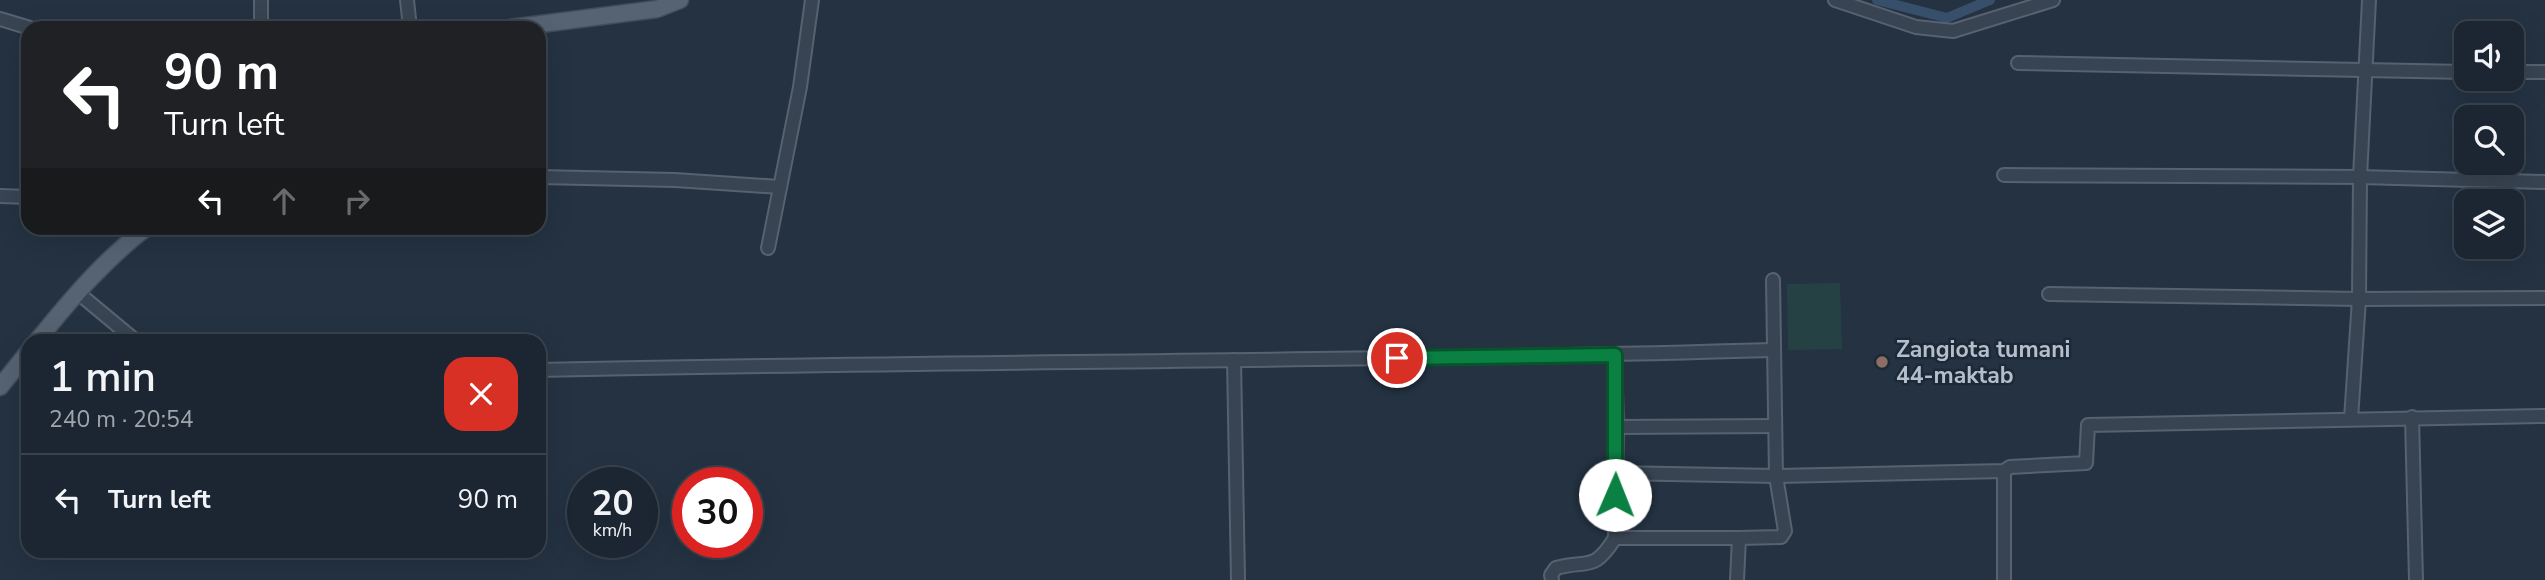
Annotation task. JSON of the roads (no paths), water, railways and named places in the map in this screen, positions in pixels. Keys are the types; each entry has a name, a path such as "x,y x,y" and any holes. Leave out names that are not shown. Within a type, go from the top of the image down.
{"main road":[{"path":"546,23 657,9 680,0"},
{"path":"43,334 76,292 137,235"},
{"path":"0,387 21,361"}],"street":[{"path":"261,0 261,21"},
{"path":"407,0 409,21"},
{"path":"768,248 800,86 812,0"},
{"path":"1835,0 1916,27 1953,31 2053,0"},
{"path":"2351,419 2359,299 2360,177 2370,0"},
{"path":"0,19 21,25"},
{"path":"2018,63 2454,72"},
{"path":"2524,72 2545,72"},
{"path":"2004,175 2360,177 2545,182"},
{"path":"546,177 675,180 780,187"},
{"path":"0,196 21,197"},
{"path":"1615,538 1739,538 1784,535 1776,476 1773,280"},
{"path":"76,292 127,334"},
{"path":"2049,294 2359,299 2545,298"},
{"path":"546,370 841,363 1615,355 1773,350"},
{"path":"1552,580 1551,575 1556,568 1597,561 1615,538 1615,355"},
{"path":"1234,360 1238,580"},
{"path":"1615,473 1776,476 2004,471 2010,467 2086,463 2088,425 2545,416"},
{"path":"2412,417 2416,580"},
{"path":"1617,427 1775,426"},
{"path":"2004,471 2004,580"},
{"path":"1738,580 1739,538"}],"waterway":[{"path":"1877,0 1947,18 1990,0"}],"place":[{"name":"Zangiota tumani 44-maktab","path":"1882,362"}]}
